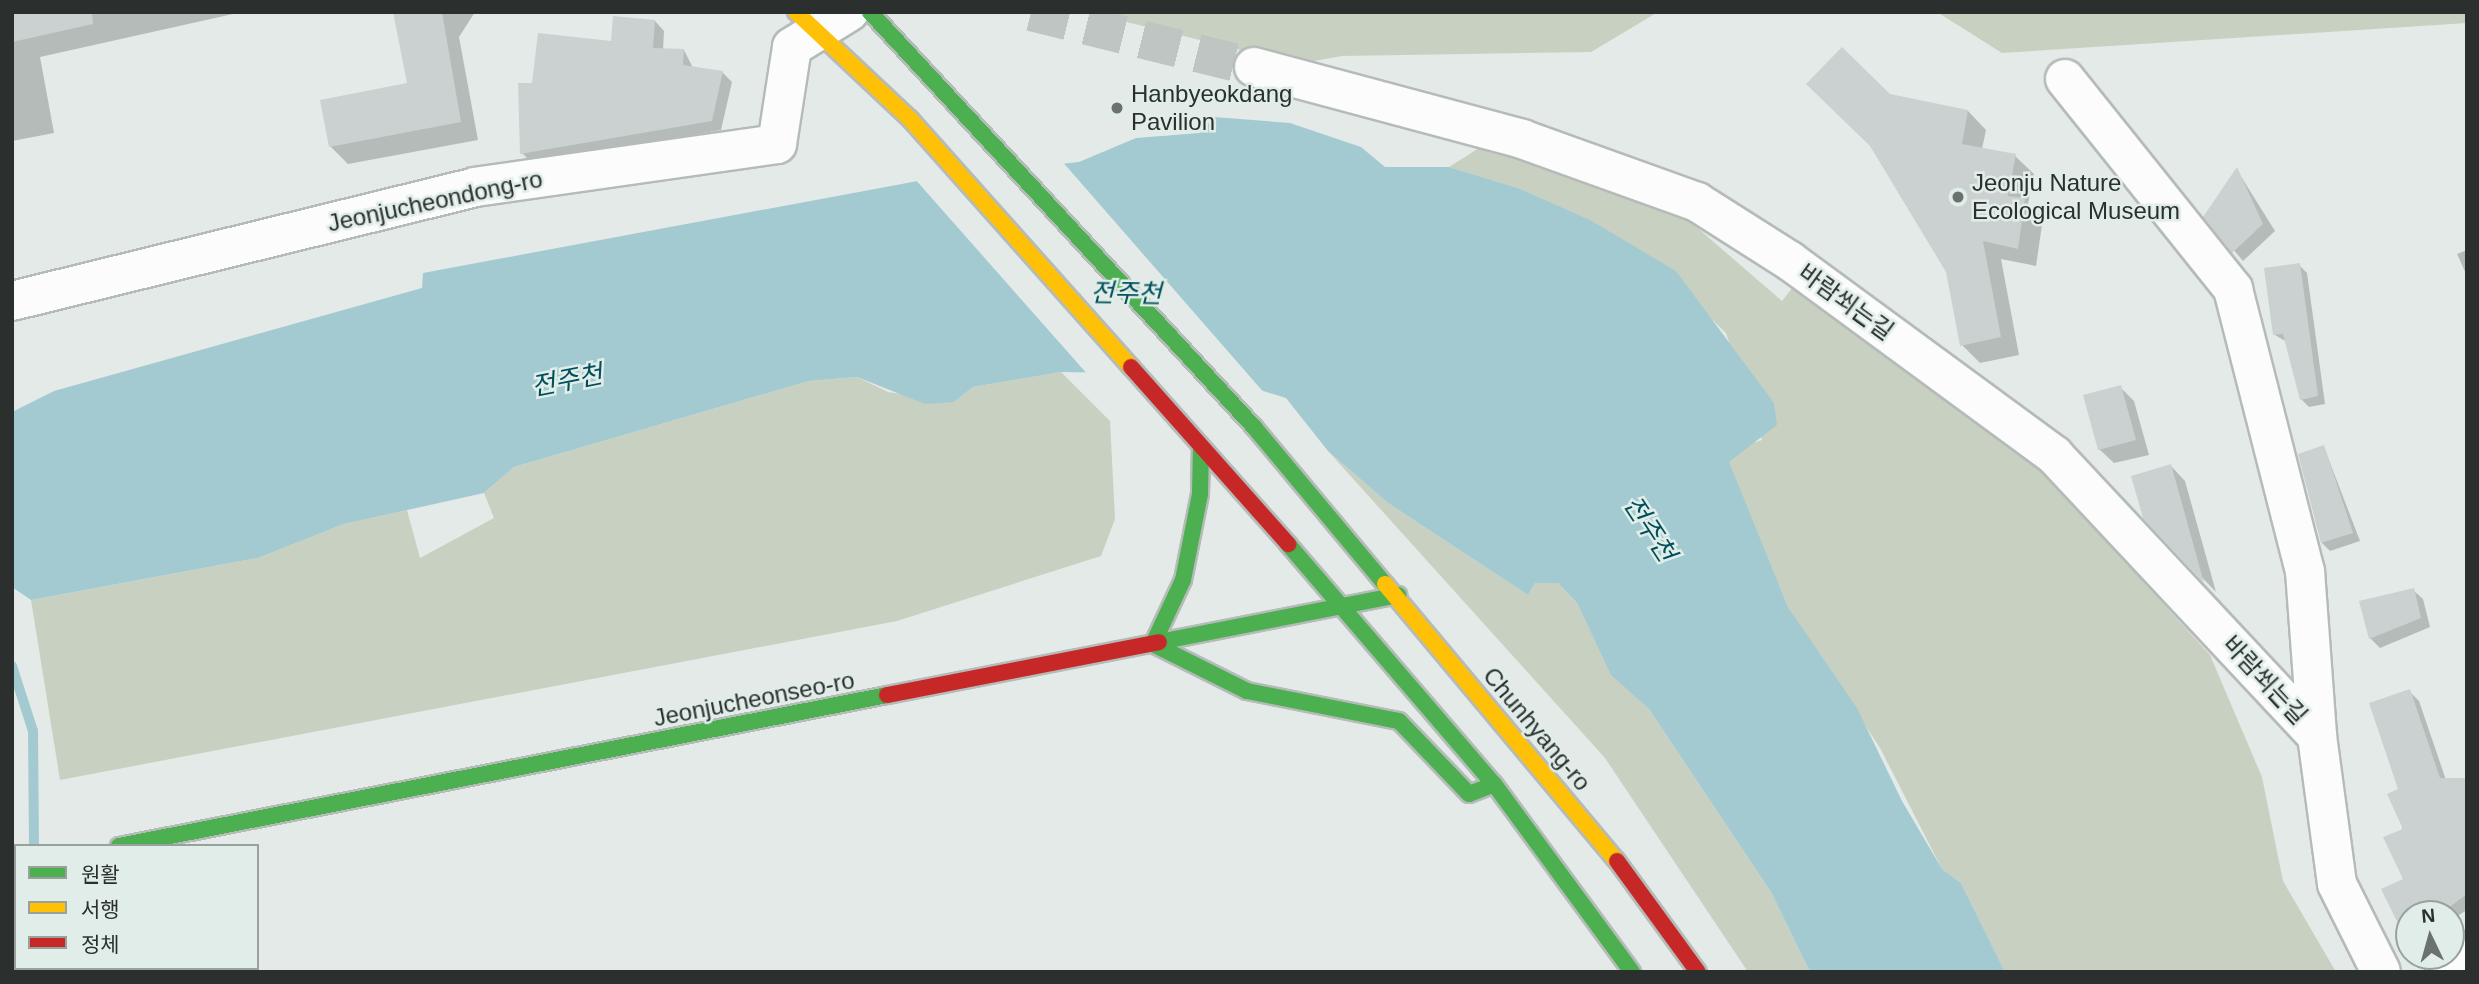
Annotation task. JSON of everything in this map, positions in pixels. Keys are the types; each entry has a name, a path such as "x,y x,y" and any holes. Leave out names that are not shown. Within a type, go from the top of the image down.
{"street":[{"name":"Chunhyang-ro","path":"870,12 1254,427 1398,595 1648,898 1698,972"},
{"path":"822,19 1201,447 1279,539 1345,607 1494,785 1632,972"},
{"name":"Jeonjucheondong-ro","path":"12,301 475,187 777,144 792,47 822,19"},
{"name":"바람쐬는길","path":"1254,67 1522,139 1697,201 1790,261 2054,455 2316,736"},
{"name":"바람쐬는길","path":"2065,79 2233,289 2305,571 2316,736 2337,884 2381,972"},
{"path":"1201,447 1192,536 1183,580 1153,644 1247,691 1399,721 1469,794 1494,785"},
{"name":"Jeonjucheonseo-ro","path":"131,844 1398,595"}],"green space":[{"path":"1086,12 1658,12 1591,52 1342,56 1297,64"},
{"path":"1937,12 2467,12 2467,23 2002,53"},
{"path":"1487,143 1679,212 1782,301 1796,283 2022,449 2210,655 2262,777 2283,881 2336,972 2005,972 1961,883 1942,869 1880,748 1788,607 1728,462 1741,447 1762,440 1726,333 1691,299 1676,271 1518,188 1449,167"},
{"path":"1061,372 1110,421 1115,519 1101,556 897,621 60,780 31,600 258,558 344,524 407,510 420,558 494,518 484,493 514,467 809,381 857,377 888,392 954,402 973,387"},
{"path":"1328,451 1388,503 1528,595 1535,583 1557,582 1577,603 1611,674 1649,709 1771,892 1810,972 1748,972 1605,758"}],"water":[{"name":"전주천","path":"1214,117 1290,123 1361,147 1385,167 1449,167 1518,188 1590,220 1676,271 1774,403 1777,425 1729,462 1788,607 1857,708 1902,801 1942,869 1961,883 2005,972 1810,972 1771,892 1649,709 1611,675 1577,603 1558,583 1535,583 1528,595 1388,503 1328,451 1286,398 1209,374 1061,372 973,387 954,402 925,404 857,377 809,381 514,467 484,493 344,524 258,558 31,600 12,587 12,412 54,391 422,288 423,273 934,178 1079,162 1136,138 1200,133"}],"pier":[{"path":"1061,160 1266,395 1209,377 1089,376 914,178"}],"building":[{"path":"12,12 92,12 93,24 12,42"},
{"path":"393,12 442,12 461,122 329,147 320,100 407,83"},
{"path":"613,16 655,20 653,48 684,49 683,65 723,71 712,121 520,154 518,83 532,83 538,33 611,41"},
{"name":"Jeonju Nature Ecological Museum","path":"1842,47 1890,94 1968,110 1962,144 2016,154 2008,196 2025,198 2018,249 1983,241 2001,337 1960,346 1946,272 1870,146 1806,84"},
{"path":"2237,167 2263,224 2232,253 2203,217"},
{"path":"2300,263 2318,396 2300,400 2283,334 2273,335 2264,268"},
{"path":"2121,385 2136,440 2098,450 2083,395"},
{"path":"2324,445 2353,533 2321,543 2298,454"},
{"path":"2171,464 2204,583 2143,518 2131,476"},
{"path":"2414,588 2421,618 2369,639 2359,601"},
{"path":"2410,689 2440,778 2467,778 2467,894 2459,900 2395,900 2395,918 2381,889 2403,879 2383,837 2403,829 2387,794 2398,789 2369,703"}],"waterway":[{"path":"12,666 33,731 34,844"}],"tunnel":[{"path":"1031,12 1254,67"}],"traffic: fast":[{"path":"870,12 1254,427 1385,584"},
{"path":"1153,644 1183,580 1200,494 1201,447"},
{"path":"1288,544 1494,784 1632,972"},
{"path":"1159,642 1398,595"},
{"path":"1153,644 1247,691 1399,721 1469,794 1490,786"},
{"path":"129,844 887,695"}],"traffic: slow":[{"path":"796,12 910,119 1131,367"},
{"path":"1385,584 1617,861"}],"traffic: jam":[{"path":"1131,367 1288,544"},
{"path":"887,695 1159,642"},
{"path":"1617,861 1698,972"}],"place":[{"name":"Hanbyeokdang Pavilion","path":"1117,108"},
{"name":"Jeonju Nature Ecological Museum","path":"1958,197"}]}
